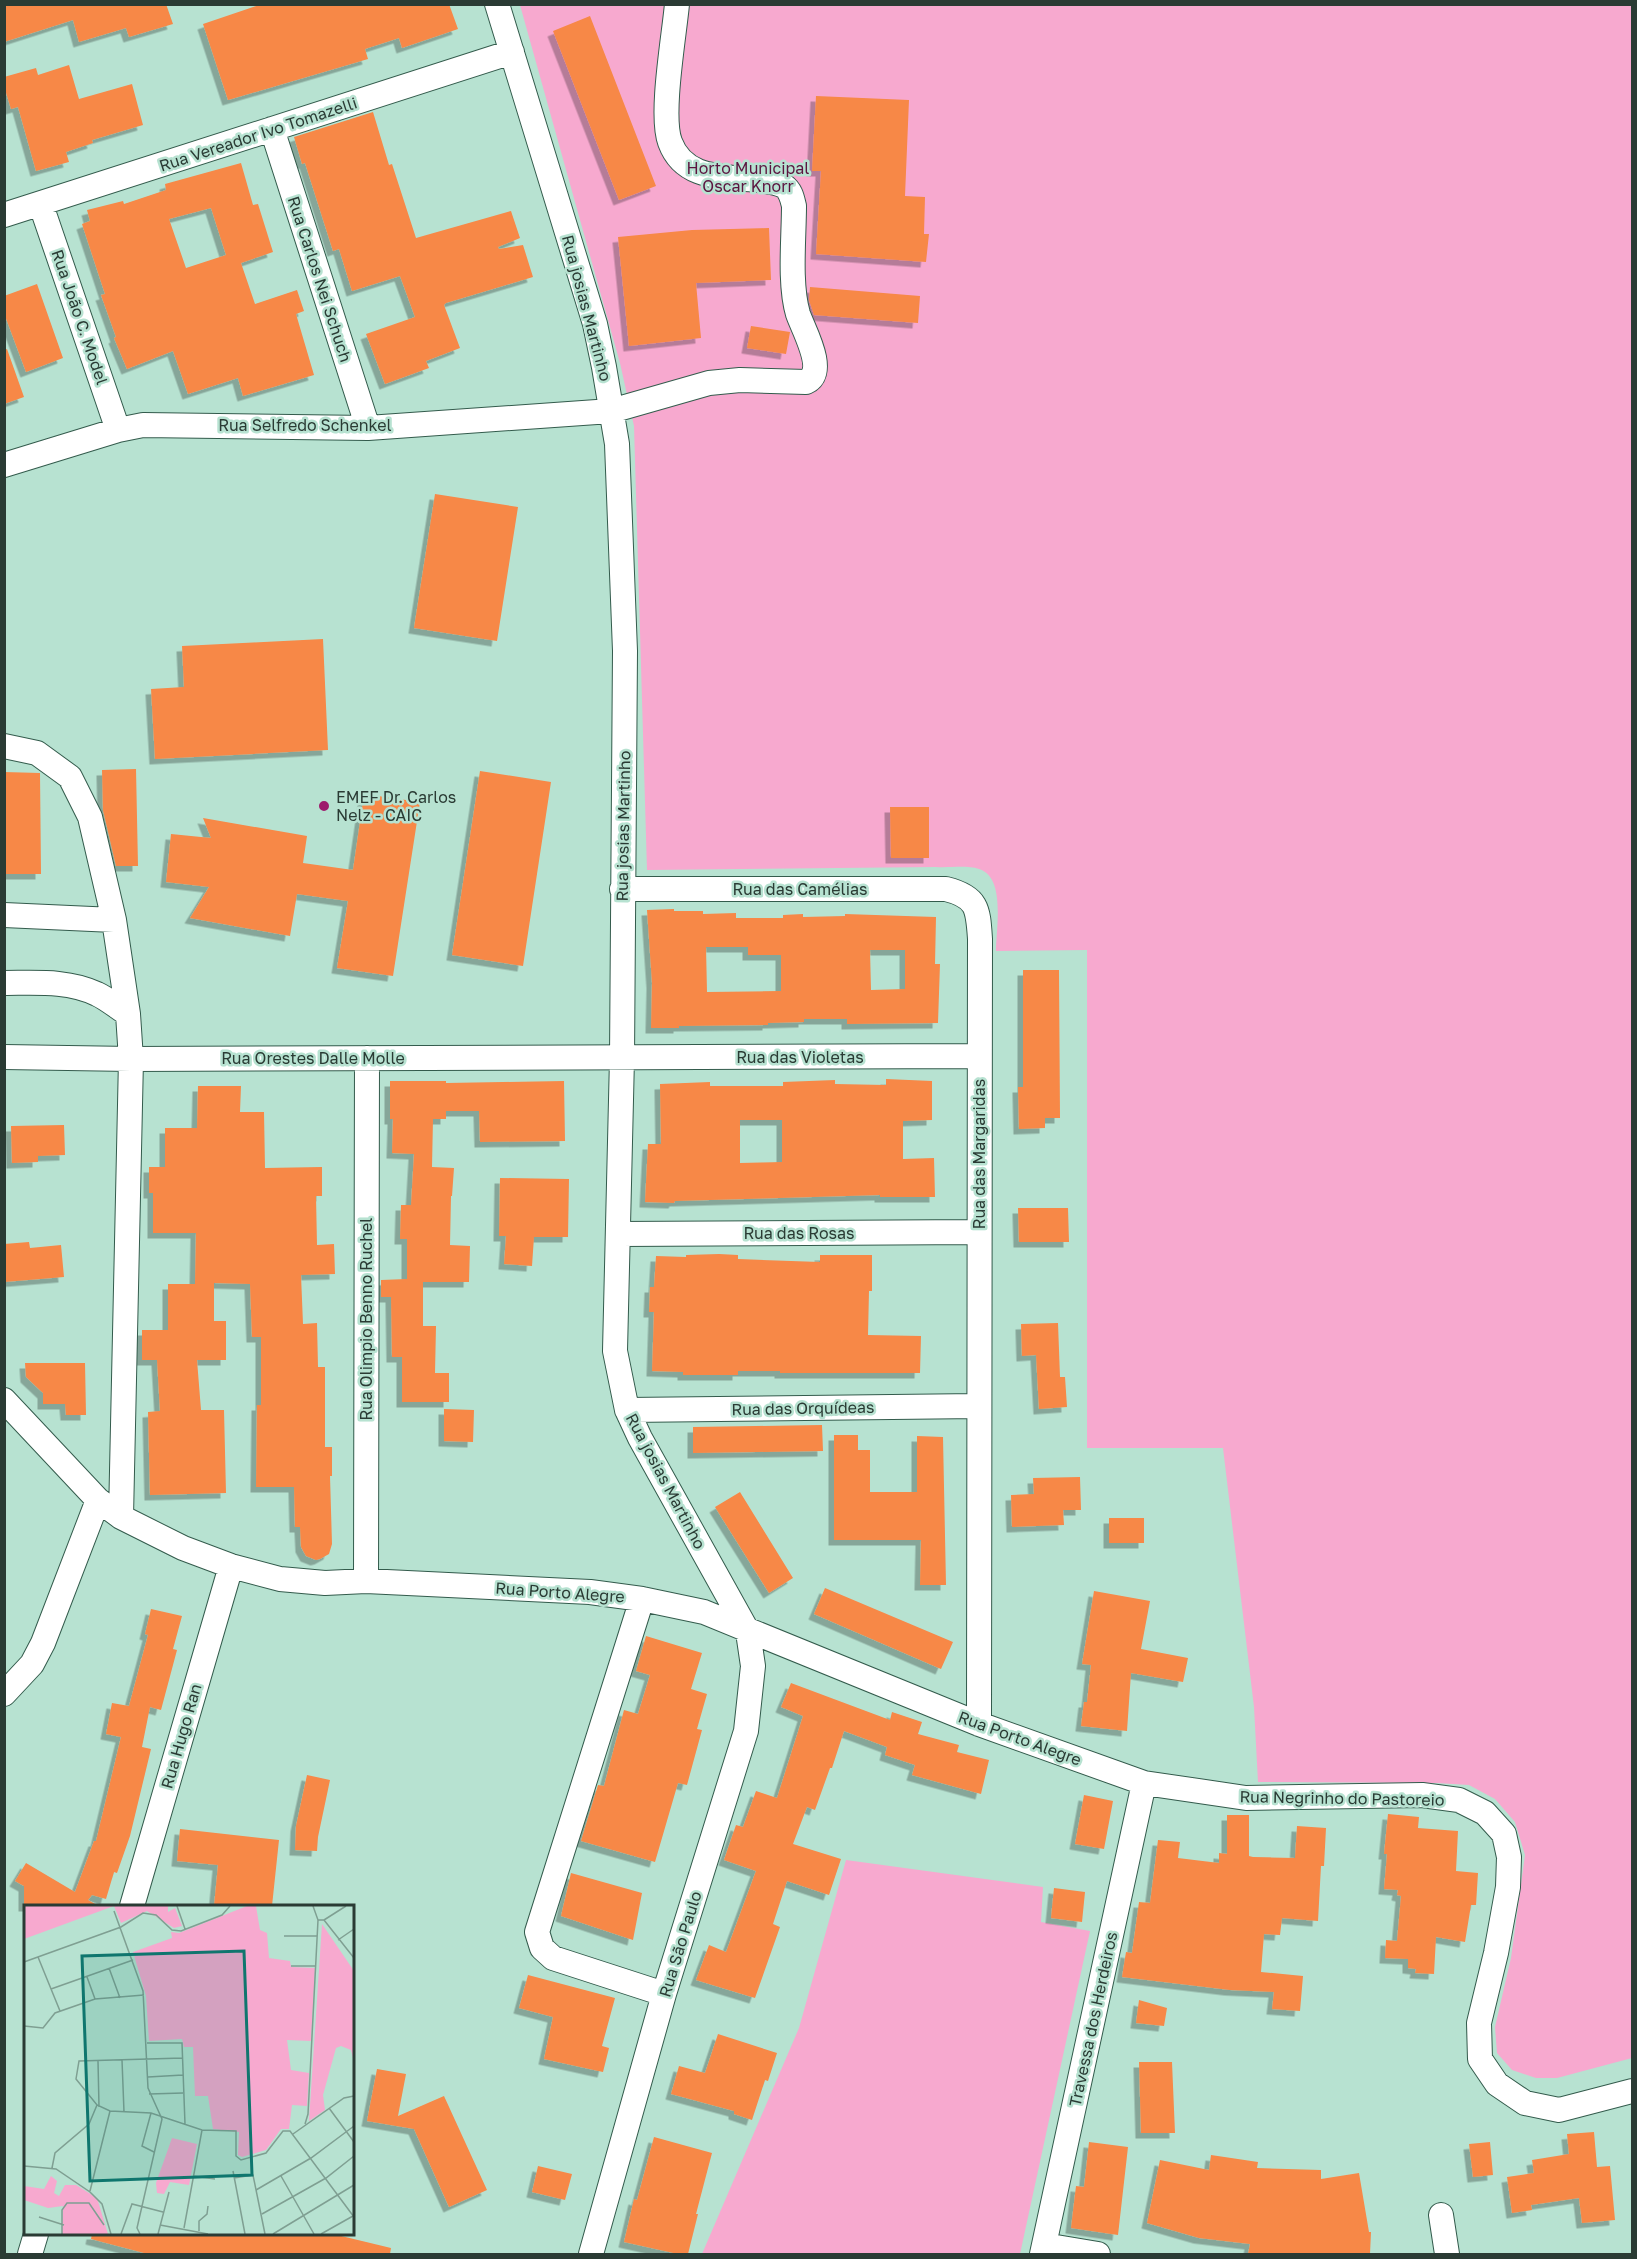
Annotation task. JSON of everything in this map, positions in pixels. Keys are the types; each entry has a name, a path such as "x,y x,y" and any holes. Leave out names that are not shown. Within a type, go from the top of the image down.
{"street":[{"name":"Rua josias Martinho","path":"497,4 594,324 617,444 625,651 622,1058 615,1351 627,1410 640,1438 748,1632"},
{"name":"Rua Selfredo Schenkel","path":"4,465 118,430 143,425 368,428 612,411 709,383 740,380 806,382 811,380 813,349 799,316 794,297 794,206 791,194 785,187 773,182 703,174 682,163 670,141 666,114 677,4"},
{"name":"Rua Vereador Ivo Tomazelli","path":"4,215 512,52"},
{"name":"Rua Carlos Nei Schuch","path":"272,129 368,428"},
{"name":"Rua João C. Model","path":"41,205 118,430"},
{"path":"4,746 37,753 70,777 90,817 114,920 128,1014 131,1059 121,1516"},
{"name":"Rua das Camélias","path":"622,889 946,889 962,893 974,903"},
{"name":"Rua das Margaridas","path":"974,903 978,916 980,939 979,1724"},
{"path":"4,915 114,920"},
{"path":"4,983 74,986 97,994 128,1014"},
{"name":"Rua Orestes Dalle Molle","path":"4,1056 131,1059 622,1058"},
{"name":"Rua das Violetas","path":"622,1058 979,1056"},
{"name":"Rua Olimpio Benno Ruchel","path":"366,1581 367,1058"},
{"name":"Rua das Rosas","path":"619,1234 979,1232"},
{"name":"Rua Porto Alegre","path":"4,1400 98,1500 121,1516 183,1548 231,1566 280,1579 325,1583 366,1581 590,1592 642,1599 704,1612 748,1632 811,1655 979,1724 1144,1783"},
{"name":"Rua das Orquídeas","path":"627,1410 978,1406"},
{"path":"4,1694 32,1664 43,1643 98,1500"},
{"name":"Rua Hugo Ran","path":"132,1905 231,1566"},
{"path":"642,1599 537,1932 542,1948 553,1958 664,1994"},
{"name":"Rua São Paulo","path":"591,2254 664,1994 746,1731 753,1666 748,1632"},
{"name":"Rua Negrinho do Pastoreio","path":"1144,1783 1246,1798 1422,1795 1459,1800 1485,1814 1504,1834 1509,1857 1508,1887 1496,1953 1479,2024 1480,2059 1497,2084 1526,2103 1559,2110 1632,2091"},
{"name":"Travessa dos Herdeiros","path":"1043,2250 1144,1783"},
{"path":"1441,2215 1447,2254"},
{"path":"30,2254 36,2235"},
{"path":"1043,2250 1098,2254"}],"green space":[{"name":"Horto Municipal Oscar Knorr","path":"520,5 1632,5 1632,2058 1557,2078 1536,2078 1512,2070 1497,2053 1495,2027 1511,1958 1525,1855 1515,1822 1495,1799 1469,1785 1258,1782 1254,1707 1223,1448 1087,1448 1087,950 996,951 998,905 996,893 993,882 987,874 974,868 647,870 634,426 620,363"},
{"path":"846,1860 1043,1887 1041,1922 1090,1931 1020,2254 702,2254 799,2028"}],"building":[{"path":"4,4 166,4 173,24 129,37 126,28 79,42 73,20 4,42"},
{"path":"262,4 449,4 458,29 402,48 399,38 365,49 368,59 228,100 203,24"},
{"path":"590,16 656,186 619,200 553,31"},
{"path":"69,65 79,99 132,84 143,125 92,140 93,143 66,152 69,162 36,171 18,107 11,109 4,86 4,77 36,68 38,75"},
{"path":"816,96 909,100 905,196 925,197 924,234 929,234 926,262 816,254 821,171 812,171"},
{"path":"373,112 389,165 392,164 416,238 511,211 520,238 498,247 499,249 523,245 533,277 446,303 444,305 460,348 426,361 429,368 385,384 366,334 415,317 400,276 352,291 339,249 333,251 305,163 302,164 294,137"},
{"path":"241,163 253,205 258,204 273,252 241,263 255,304 297,290 304,311 296,314 314,375 243,396 238,378 188,394 173,351 127,369 114,338 116,337 101,295 105,294 82,224 90,221 87,210 123,201 124,204 166,190 165,184","holes":["211,208 226,255 186,268 169,219"]},
{"path":"769,228 771,280 696,283 701,338 629,346 618,237 692,230"},
{"path":"37,284 63,358 26,372 4,313 4,296"},
{"path":"810,287 920,296 918,323 814,315 809,300"},
{"path":"751,326 790,332 786,354 747,348"},
{"path":"7,349 24,397 4,404 4,350"},
{"path":"435,494 518,507 497,641 414,628"},
{"path":"323,639 328,750 155,759 151,689 184,687 182,646"},
{"path":"136,769 138,866 116,866 103,810 102,770"},
{"path":"480,771 551,782 523,966 452,955"},
{"path":"4,772 40,773 41,874 4,874"},
{"path":"364,794 420,802 393,976 337,968 348,901 297,894 290,936 190,918 209,887 166,882 171,834 211,838 203,818 307,836 303,863 353,870"},
{"path":"890,807 929,807 929,858 891,858"},
{"path":"647,910 703,911 703,914 736,913 736,918 783,918 783,915 803,914 803,917 845,916 845,914 936,917 935,964 940,964 938,1023 847,1024 847,1019 804,1019 804,1022 768,1023 768,1025 651,1028 652,983","holes":["706,947 748,947 748,955 781,955 781,991 707,992","870,950 905,950 905,989 871,990"]},
{"path":"1023,970 1059,970 1060,1118 1045,1118 1045,1128 1019,1129 1018,1087 1023,1087"},
{"path":"886,1079 932,1081 932,1120 903,1121 903,1159 934,1158 935,1197 880,1197 880,1195 675,1201 674,1203 645,1202 648,1144 661,1144 660,1084 710,1082 710,1086 783,1086 783,1082 835,1080 835,1084 886,1085","holes":["740,1120 782,1120 782,1162 740,1163"]},
{"path":"390,1081 446,1081 446,1083 564,1081 565,1141 480,1142 479,1111 446,1111 446,1119 433,1119 432,1167 454,1168 450,1245 470,1246 469,1282 423,1282 423,1326 436,1326 435,1373 449,1373 449,1402 402,1402 402,1357 392,1357 391,1297 381,1297 381,1280 407,1279 407,1239 400,1239 401,1205 411,1205 414,1154 392,1153 393,1119 390,1119"},
{"path":"198,1086 241,1086 240,1112 264,1112 265,1168 322,1167 322,1196 316,1196 317,1245 334,1244 335,1274 301,1275 303,1324 317,1323 318,1367 325,1367 325,1447 332,1447 332,1476 330,1476 332,1544 329,1554 320,1559 316,1560 306,1556 301,1547 300,1527 295,1527 294,1487 256,1487 257,1405 261,1405 261,1337 252,1337 250,1284 214,1283 214,1321 226,1321 226,1360 197,1360 201,1410 224,1410 226,1493 150,1495 148,1412 160,1411 157,1360 142,1360 142,1330 168,1330 168,1284 195,1284 196,1233 153,1233 153,1193 149,1193 149,1167 165,1167 165,1128 197,1128"},
{"path":"64,1125 65,1155 38,1156 38,1162 12,1163 11,1126"},
{"path":"500,1178 569,1179 568,1237 534,1237 532,1266 504,1264 506,1236 499,1236"},
{"path":"1018,1208 1068,1208 1069,1242 1019,1242"},
{"path":"29,1242 30,1248 61,1245 64,1277 4,1282 4,1244"},
{"path":"686,1255 738,1255 738,1259 820,1262 820,1255 872,1255 868,1335 921,1336 920,1373 738,1371 738,1375 683,1375 683,1372 652,1371 654,1312 649,1312 650,1287 654,1287 656,1256 686,1257"},
{"path":"1058,1323 1060,1377 1065,1377 1067,1407 1039,1409 1036,1355 1022,1356 1021,1324"},
{"path":"25,1363 85,1363 86,1415 66,1415 65,1404 43,1404 43,1393 26,1377"},
{"path":"444,1409 474,1410 473,1442 444,1441"},
{"path":"822,1425 823,1451 693,1453 693,1427"},
{"path":"834,1435 858,1435 858,1450 870,1450 870,1492 917,1492 917,1436 943,1437 946,1585 920,1585 921,1540 834,1540"},
{"path":"1080,1477 1081,1510 1063,1510 1064,1525 1012,1527 1011,1495 1034,1494 1033,1478"},
{"path":"740,1492 793,1578 769,1593 715,1507"},
{"path":"1109,1518 1144,1518 1144,1543 1109,1543"},
{"path":"825,1588 953,1642 941,1669 814,1614"},
{"path":"1094,1591 1150,1601 1141,1649 1188,1658 1183,1682 1131,1673 1127,1731 1081,1726 1084,1702 1087,1702 1091,1665 1082,1664"},
{"path":"151,1609 182,1616 173,1649 177,1650 161,1710 150,1707 142,1747 151,1749 130,1836 117,1873 114,1872 106,1899 92,1895 88,1900 97,1905 24,1905 24,1886 15,1881 26,1863 75,1892 94,1841 96,1841 121,1737 106,1734 112,1703 129,1706 148,1635 145,1634"},
{"path":"646,1636 702,1653 691,1689 707,1694 697,1729 702,1730 687,1785 678,1783 655,1862 581,1841 598,1785 604,1786 624,1710 638,1714 650,1675 636,1671"},
{"path":"791,1683 890,1720 892,1712 922,1722 918,1734 959,1745 957,1752 989,1760 981,1794 912,1775 915,1765 885,1755 887,1747 844,1731 815,1810 807,1807 793,1844 841,1859 829,1895 787,1881 773,1924 780,1927 755,1998 696,1980 709,1945 726,1952 756,1871 724,1860 736,1825 743,1827 756,1791 777,1798 803,1716 781,1707"},
{"path":"307,1775 330,1780 317,1851 295,1850 296,1826"},
{"path":"1084,1795 1113,1801 1104,1849 1075,1844"},
{"path":"1388,1814 1419,1817 1418,1828 1458,1831 1456,1871 1478,1873 1476,1905 1471,1905 1465,1942 1436,1937 1434,1974 1415,1973 1416,1969 1408,1968 1408,1959 1385,1958 1386,1940 1397,1941 1401,1896 1397,1895 1398,1890 1384,1889 1387,1854 1384,1854"},
{"path":"1227,1815 1249,1815 1249,1856 1253,1857 1295,1858 1297,1826 1326,1828 1318,1921 1282,1918 1280,1935 1264,1934 1261,1972 1303,1976 1300,2011 1272,2009 1274,1992 1230,1990 1122,1977 1126,1952 1132,1953 1139,1902 1150,1903 1158,1840 1180,1842 1178,1858 1219,1863 1219,1853 1227,1854"},
{"path":"180,1829 279,1840 272,1905 214,1905 218,1865 177,1861"},
{"path":"571,1873 642,1893 633,1940 561,1916"},
{"path":"1054,1888 1085,1892 1082,1922 1051,1918"},
{"path":"528,1975 615,1998 602,2046 609,2048 603,2072 544,2059 553,2017 519,2008"},
{"path":"1139,2000 1167,2008 1164,2026 1136,2023"},
{"path":"718,2034 777,2053 768,2081 765,2080 752,2120 734,2114 734,2111 671,2094 679,2066 705,2073"},
{"path":"1139,2062 1172,2062 1175,2133 1141,2133"},
{"path":"377,2069 406,2074 398,2116 444,2096 487,2190 449,2207 414,2129 367,2121"},
{"path":"1594,2132 1597,2167 1610,2166 1615,2220 1582,2223 1579,2198 1531,2205 1532,2210 1512,2213 1507,2177 1534,2173 1532,2160 1569,2154 1567,2134"},
{"path":"654,2137 712,2153 688,2254 678,2254 624,2242 634,2199 637,2200"},
{"path":"1089,2142 1128,2147 1118,2235 1071,2228 1076,2186 1084,2187"},
{"path":"1490,2142 1493,2175 1473,2177 1469,2144"},
{"path":"1211,2155 1258,2162 1257,2168 1321,2170 1321,2179 1359,2173 1369,2232 1371,2232 1370,2254 1248,2254 1250,2244 1199,2238 1147,2223 1160,2160 1209,2170"},
{"path":"538,2166 572,2174 565,2200 532,2192"},
{"path":"92,2235 337,2235 391,2248 390,2254 148,2254 91,2239"}],"place":[{"name":"EMEF Dr. Carlos Nelz - CAIC","path":"324,806"}]}
